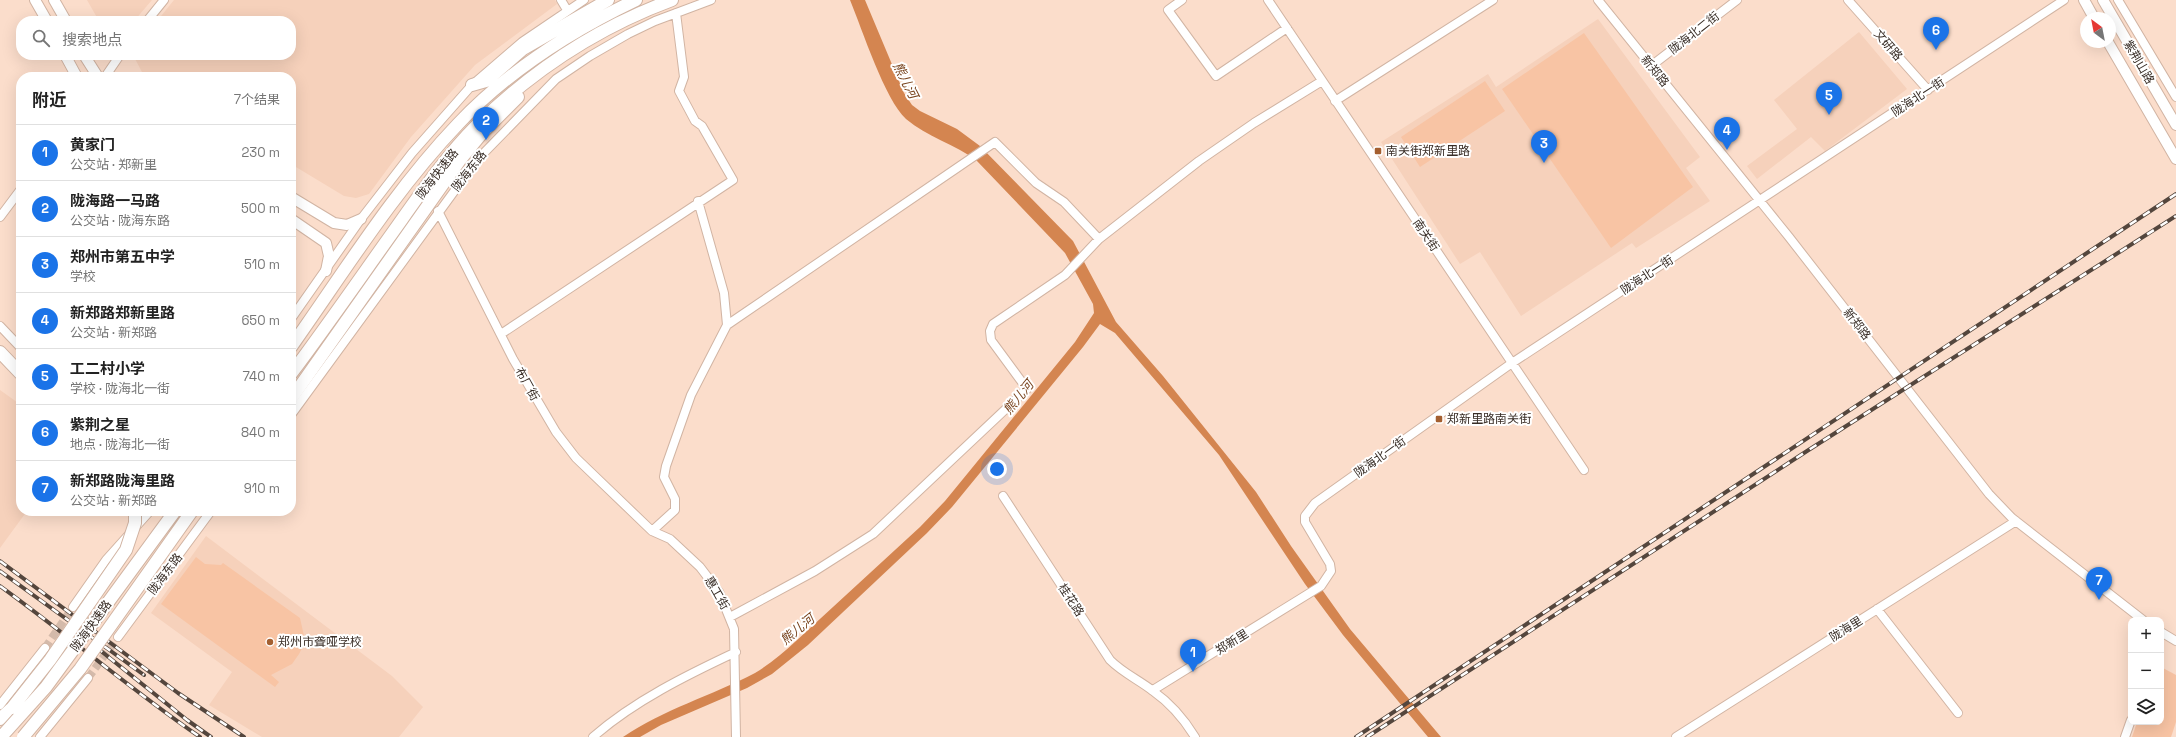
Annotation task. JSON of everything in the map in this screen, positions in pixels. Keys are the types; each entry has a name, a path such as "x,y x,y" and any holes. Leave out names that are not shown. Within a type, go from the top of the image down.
{"highway":[{"path":"472,85 486,81 523,49 608,0"},
{"name":"陇海快速路","path":"296,340 406,185 458,123 498,86 527,64 593,22 636,0"},
{"name":"陇海快速路","path":"296,367 405,215 452,153 493,110 563,55 597,35 648,9 672,0"},
{"path":"296,392 460,160 483,132 522,93 528,81"},
{"path":"0,352 16,369"},
{"path":"0,719 6,706 50,660 126,550 133,532 135,516"},
{"name":"陇海快速路","path":"1,737 50,681 171,516"},
{"name":"陇海快速路","path":"22,737 80,669 188,516"},
{"path":"6,706 11,726"}],"main road":[{"path":"35,0 44,16"},
{"path":"54,0 63,16"},
{"path":"2084,0 2091,12"},
{"name":"紫荆山路","path":"2103,0 2176,125"},
{"name":"紫荆山路","path":"2111,48 2176,159"},
{"path":"68,60 75,72"},
{"path":"87,60 95,72"},
{"path":"296,200 326,219 341,225 347,225 361,219"},
{"path":"296,222 326,243 329,256 326,271"}],"street":[{"path":"151,16 164,0"},
{"path":"561,0 567,10"},
{"path":"296,312 361,219 412,153 472,85 510,51 567,10 584,0"},
{"name":"陇海东路","path":"296,409 438,211 488,146 556,79 590,56 628,34 676,13 711,0"},
{"path":"1182,0 1168,10 1216,76 1287,28"},
{"name":"南关街","path":"1268,0 1584,470"},
{"path":"1335,101 1493,0"},
{"name":"新郑路","path":"1598,0 1760,201 1976,479 2016,521 2139,617"},
{"name":"陇海北二街","path":"1651,66 1737,0"},
{"name":"文研路","path":"1848,0 1928,90"},
{"name":"陇海北一街","path":"1322,586 1331,571 1330,564 1305,522 1305,516 1308,510 1512,363 2064,0"},
{"path":"2118,0 2176,97"},
{"path":"501,334 733,180 702,126 695,121 679,91 684,77 676,13"},
{"path":"108,72 117,60"},
{"path":"730,617 815,571 873,534 1027,389 991,340 990,331 993,324 1065,275 1100,239 1199,161 1254,123 1322,82"},
{"path":"652,531 675,510 676,499 664,477 666,466 691,395 727,325 970,161 995,142 1036,183 1064,202 1100,239"},
{"path":"0,217 16,196"},
{"path":"698,202 724,293 727,325"},
{"name":"布厂街","path":"438,211 539,406 576,458 652,531"},
{"path":"0,326 16,343"},
{"name":"桂花路","path":"1003,496 1110,660 1118,668 1153,690 1174,709 1195,737"},
{"path":"73,607 106,560 146,516"},
{"name":"陇海东路","path":"118,637 207,516"},
{"name":"陇海里","path":"1676,737 2016,521"},
{"name":"惠工街","path":"652,531 670,539 700,567 719,592 730,617 734,629 736,652 734,681 736,737"},
{"name":"郑新里","path":"1153,690 1322,586"},
{"path":"1877,609 1958,713"},
{"path":"2164,634 2176,642"},
{"path":"6,706 45,648"},
{"path":"593,737 607,724 663,689 736,652"},
{"path":"40,737 88,678"},
{"path":"2125,737 2129,725"}],"shaded area":[{"path":"87,0 152,0 138,16 96,16"},
{"path":"174,0 555,0 557,4 475,65 411,137 369,194 356,198 344,196 296,167 296,72 142,72 136,60 296,60 296,16 161,16"},
{"path":"850,0 865,0 904,93 912,105 920,111 957,129 980,146 1073,241 1116,322 1163,376 1256,492 1291,546 1350,629 1441,737 1428,737 1343,635 1305,584 1219,455 1115,333 1100,324 1083,347 952,507 927,533 808,645 772,674 747,688 661,725 640,737 623,737 655,718 755,673 791,645 920,527 945,501 1075,342 1094,313 1093,304 1065,253 977,161 960,150 923,131 906,119 898,110 882,81"},
{"path":"1598,19 1700,157 1686,168 1710,201 1636,248 1632,243 1521,316 1480,252 1460,264 1381,142 1488,74 1496,87"},
{"path":"1859,32 1907,89 1825,151 1811,137 1757,179 1747,166 1797,129 1774,100"},
{"path":"1584,33 1693,187 1611,248 1502,89"},
{"path":"1485,81 1505,111 1420,167 1401,137"},
{"path":"0,390 16,401 16,516 23,516 0,548"},
{"name":"郑州市聋哑学校","path":"206,536 392,676 423,707 399,737 262,737 209,705 232,672 151,613"},
{"path":"196,557 205,564 221,565 223,563 300,618 304,636 304,644 292,664 271,675 279,682 275,687 161,604"},
{"path":"2164,669 2176,675 2176,722 2171,737 2132,737 2136,725 2164,725"}],"tunnel":[{"path":"45,648 73,607"},
{"path":"88,678 118,637"}],"railway":[{"path":"1356,737 2176,194"},
{"path":"1367,737 1807,451 2176,216"},
{"path":"0,561 178,693 244,737"},
{"path":"0,571 144,675"},
{"path":"0,586 174,719 200,737"},
{"path":"96,647 187,720 211,737"}],"place":[{"name":"紫荆之星","path":"1936,50"},
{"name":"工二村小学","path":"1829,115"},
{"name":"陇海路一马路","path":"486,140"},
{"name":"新郑路郑新里路","path":"1727,150"},
{"name":"南关街郑新里路","path":"1378,151"},
{"name":"郑州市第五中学","path":"1544,163"},
{"name":"郑新里路南关街","path":"1439,419"},
{"name":"新郑路陇海里路","path":"2099,600"},
{"name":"郑州市聋哑学校","path":"270,642"},
{"name":"黄家门","path":"1193,672"}],"water label":[{"name":"熊儿河","path":"906,80"},
{"name":"熊儿河","path":"1018,397"},
{"name":"熊儿河","path":"797,629"}]}
